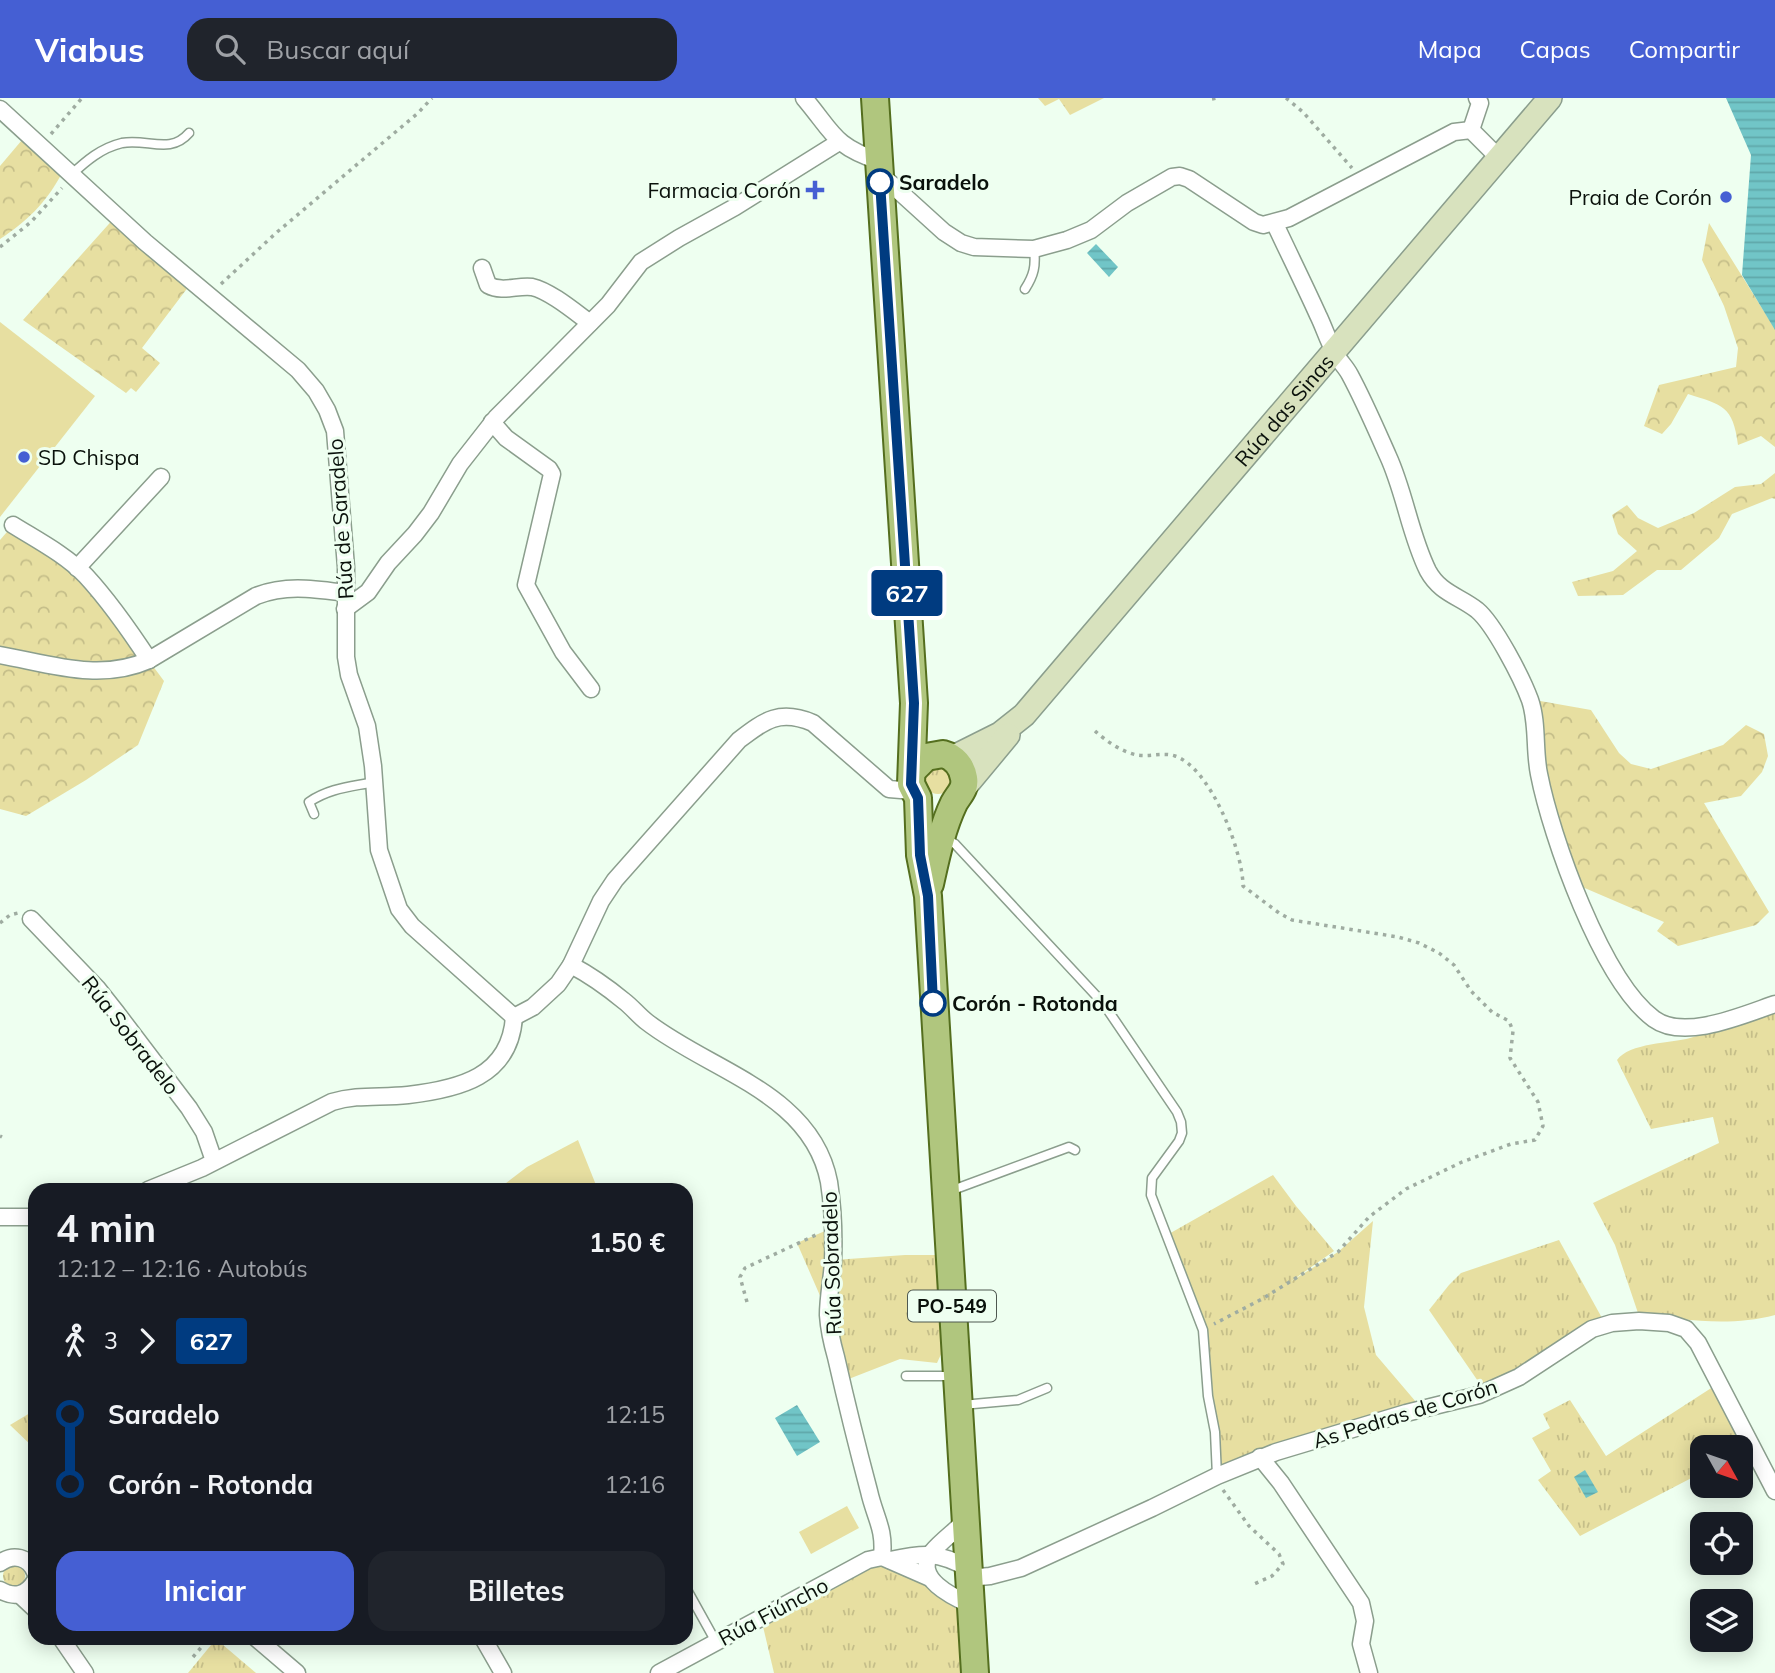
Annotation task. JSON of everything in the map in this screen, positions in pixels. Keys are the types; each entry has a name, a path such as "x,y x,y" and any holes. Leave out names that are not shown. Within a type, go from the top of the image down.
{"main road":[{"name":"PO-549","path":"875,98 914,703 915,786 920,855 928,896 975,1673"},
{"name":"PO-549","path":"914,703 948,756 962,771 960,795 942,836 928,896"},
{"path":"948,756 926,757 915,786 924,803 940,807 960,795"}],"street":[{"path":"804,98 839,142 879,167 944,232 961,243 974,247 1034,249 1067,240 1091,230 1127,203 1172,177 1180,176 1254,222 1263,225 1275,224 1454,132 1471,130"},
{"path":"1471,130 1480,103 1477,98"},
{"name":"Rúa das Sinas","path":"960,795 1018,721 1550,98"},
{"name":"Rúa de Saradelo","path":"0,109 145,242 298,370 316,391 327,410 335,431 339,458 346,567 346,657 349,675 367,726 379,850 388,880 400,909 412,926 514,1017"},
{"path":"1471,130 1499,158"},
{"path":"0,655 62,668 101,672 149,660 256,596 273,589 313,589 345,601 368,592 388,563 431,513 460,464 492,422 608,304 641,262 839,142"},
{"path":"1275,224 1335,353 1349,373 1390,459 1428,570 1443,589 1473,607 1486,619 1530,699 1538,771 1557,842 1582,904 1615,972 1647,1014 1669,1027 1685,1029 1736,1017 1775,1003"},
{"path":"482,268 488,285 502,289 530,287 543,290 590,323"},
{"path":"492,422 506,438 552,474 526,585 563,652 591,689"},
{"path":"77,568 161,477"},
{"path":"13,525 77,568 126,625 149,660"},
{"path":"164,1183 332,1102 349,1097 408,1095 468,1082 491,1069 506,1051 513,1034 514,1017 547,997 571,965 601,901 615,880 739,740 759,724 782,715 797,716 813,723 889,789 915,786"},
{"name":"Rúa das Sinas","path":"948,756 986,742 1018,721"},
{"name":"Rúa Sobradelo","path":"32,919 116,1012 189,1108 204,1132 214,1161"},
{"name":"Rúa Sobradelo","path":"571,965 626,1002 648,1023 757,1088 789,1111 807,1130 828,1178 833,1260 828,1314 832,1342 870,1498 882,1530 886,1559"},
{"path":"0,1217 28,1217"},
{"name":"As Pedras de Corón","path":"969,1573 990,1576 1021,1568 1260,1457 1406,1413 1479,1395 1519,1377 1592,1329 1612,1323 1659,1322 1686,1329 1698,1343 1775,1491"},
{"path":"1260,1457 1360,1603 1365,1620 1361,1644 1369,1673"},
{"path":"930,1578 927,1566 931,1554 964,1522"},
{"name":"Rúa Fiúncho","path":"659,1673 868,1560 931,1554 953,1560 969,1573"},
{"path":"886,1559 930,1578 953,1597 971,1605"},
{"path":"0,1590 7,1594 20,1595 28,1590"},
{"path":"20,1595 28,1602"},
{"path":"66,1645 85,1673"},
{"path":"264,1645 297,1673"},
{"path":"487,1645 503,1673"}],"lane":[{"path":"71,175 92,156 120,143 170,146 188,133"},
{"path":"1025,289 1036,265 1034,249"},
{"path":"314,814 309,802 316,797 338,788 374,782"},
{"path":"942,836 955,844 1104,1003 1177,1112 1182,1133 1152,1178 1151,1195 1203,1330 1208,1396 1215,1432 1217,1476"},
{"path":"945,1193 1069,1147 1075,1150"},
{"path":"906,1376 957,1377"},
{"path":"959,1405 1018,1401 1047,1388"},
{"path":"693,1601 716,1642"}],"path":[{"path":"43,149 54,129 82,98"},
{"path":"209,296 239,266 418,113 432,98"},
{"path":"1286,98 1303,112 1362,180"},
{"path":"0,247 32,222 71,175"},
{"path":"1095,731 1124,751 1138,755 1163,754 1177,757 1191,765 1219,801 1240,857 1243,886 1279,914 1292,920 1409,940 1439,953 1454,965 1471,991 1492,1012 1509,1021 1513,1031 1510,1058 1538,1102 1543,1126 1535,1140 1511,1144 1487,1153 1406,1189 1369,1217 1338,1252 1262,1299 1203,1330"},
{"path":"747,1302 740,1277 745,1268 832,1228"},
{"path":"1217,1476 1223,1490 1249,1526 1279,1554 1283,1564 1272,1576 1252,1585"},
{"path":"193,1657 203,1645"}],"green space":[{"path":"1038,98 1104,98 1070,115 1059,99 1045,106"},
{"path":"22,140 61,175 35,211 0,239 0,166"},
{"path":"116,216 192,282 142,348 160,363 136,392 131,388 126,393 23,320"},
{"path":"1709,223 1775,329 1775,447 1761,436 1738,445 1729,414 1717,404 1688,394 1662,434 1644,426 1659,385 1736,367 1738,348 1724,306 1702,260"},
{"name":"SD Chispa","path":"0,322 95,396 0,517"},
{"path":"1775,473 1775,499 1732,514 1719,538 1681,570 1657,570 1623,595 1578,596 1572,582 1613,571 1637,551 1618,534 1612,515 1627,505 1638,518 1658,528 1694,513 1735,487 1761,484"},
{"path":"13,525 92,584 164,681 138,745 26,816 0,809 0,540"},
{"path":"1529,699 1591,710 1619,753 1631,764 1651,769 1723,745 1746,725 1764,734 1768,756 1762,772 1741,796 1704,803 1769,912 1756,925 1678,946 1657,931 1664,922 1573,883 1545,802"},
{"path":"938,766 948,770 952,780 948,790 938,794 928,790 924,780 928,770"},
{"path":"1775,1010 1775,1315 1724,1321 1689,1320 1638,1313 1615,1245 1593,1203 1719,1143 1713,1117 1651,1129 1617,1060 1623,1054 1640,1047 1712,1032"},
{"path":"578,1140 595,1183 506,1183 527,1167"},
{"path":"1273,1175 1334,1251 1290,1282 1338,1252 1373,1221 1364,1307 1376,1355 1422,1409 1274,1444 1217,1476 1203,1330 1167,1235"},
{"path":"832,1228 834,1260 949,1255 954,1326 937,1363 900,1359 841,1382 828,1314 797,1243"},
{"path":"1559,1240 1602,1318 1531,1362 1482,1387 1429,1310 1461,1273"},
{"path":"1719,1383 1746,1435 1690,1435 1690,1479 1580,1536 1538,1480 1551,1471 1532,1438 1550,1428 1543,1414 1570,1400 1606,1456"},
{"path":"28,1414 28,1442 10,1425"},
{"path":"847,1506 859,1528 811,1554 799,1532"},
{"path":"882,1557 971,1605 975,1673 774,1673 761,1618"},
{"path":"14,1565 22,1568 25,1576 22,1584 14,1587 6,1584 3,1576 6,1568"},
{"path":"211,1645 223,1645 256,1673 188,1673"}],"water":[{"path":"1726,98 1775,98 1775,330 1742,275 1751,155"},
{"path":"1096,244 1118,267 1109,277 1087,253"},
{"path":"797,1405 820,1442 797,1456 775,1418"},
{"path":"1585,1470 1598,1492 1586,1498 1574,1477"}],"bus line":[{"name":"627","path":"880,182 914,703 911,784 918,798 920,855 928,896 933,1003"}],"place":[{"name":"Saradelo","path":"880,182"},
{"name":"Farmacia Corón","path":"815,190"},
{"name":"Praia de Corón","path":"1726,197"},
{"name":"SD Chispa","path":"24,457"},
{"name":"Corón - Rotonda","path":"933,1003"}]}
